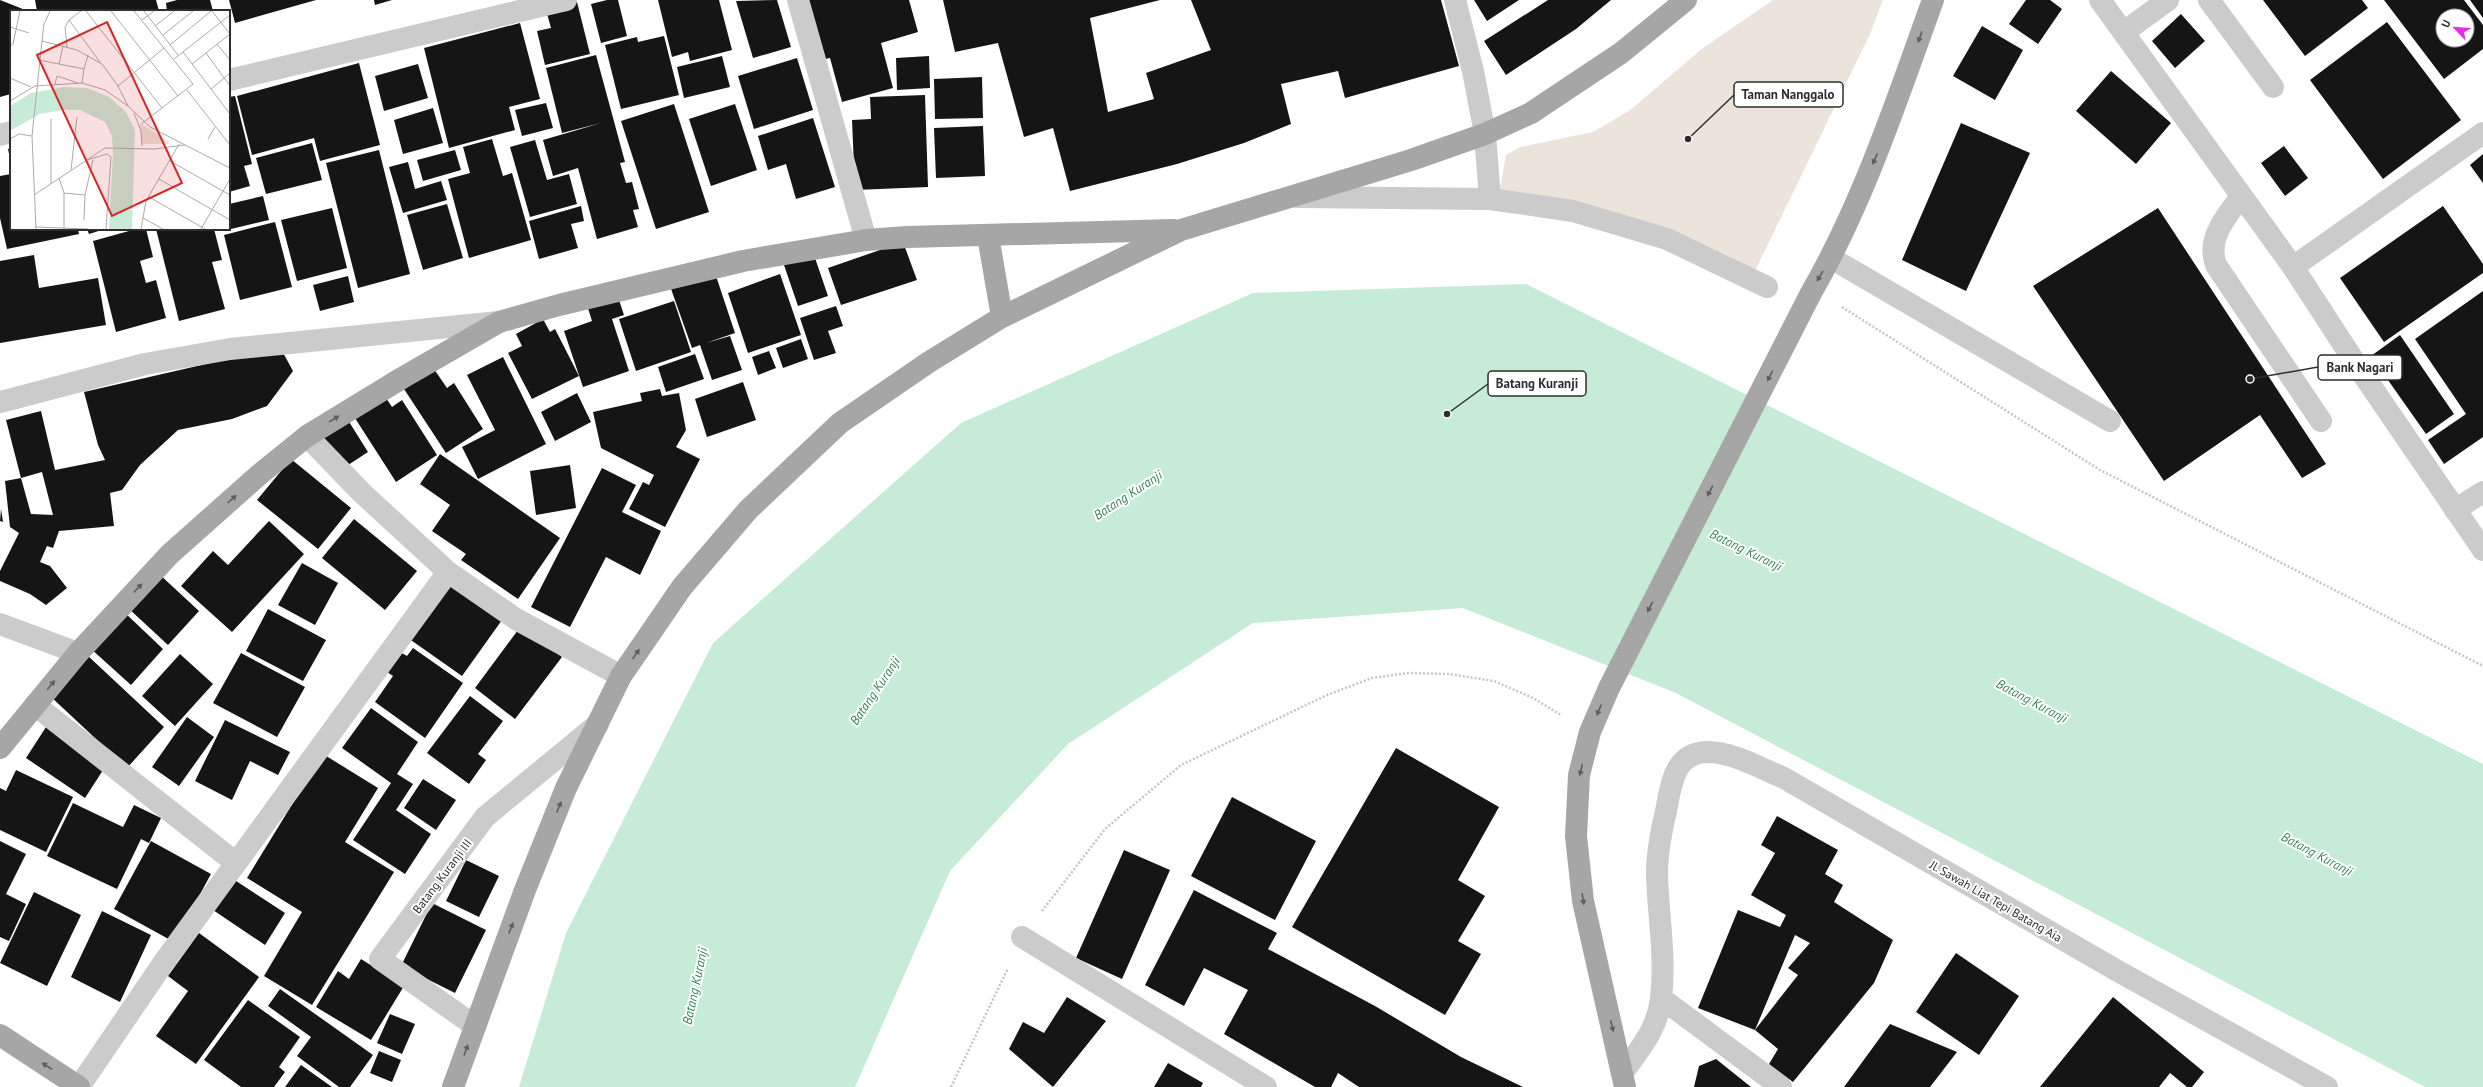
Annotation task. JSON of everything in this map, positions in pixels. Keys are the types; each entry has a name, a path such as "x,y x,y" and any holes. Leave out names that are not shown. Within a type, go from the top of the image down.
{"main road":[{"path":"453,1087 566,788 621,676 682,587 748,510 840,423 929,362 1002,316 1181,230 1295,197 1485,134 1531,113 1579,83 1621,53 1686,0"},
{"path":"1624,1080 1583,900 1576,836 1579,775 1590,732 1609,688 1788,341 1811,293 1831,258 1878,151 1934,0"},
{"path":"0,748 78,653 170,554 260,474 307,436 402,378 499,322 559,305 743,261 866,240 907,237 1181,230"},
{"path":"988,236 1002,316"},
{"path":"0,1035 79,1087"}],"street":[{"path":"230,80 566,0"},
{"path":"798,0 866,240"},
{"path":"1455,0 1473,71 1485,134 1490,199"},
{"path":"2100,0 2293,267 2483,550"},
{"path":"2124,32 2168,0"},
{"path":"2209,0 2273,87"},
{"path":"0,135 10,132"},
{"path":"2293,267 2483,133"},
{"path":"2242,196 2218,230 2213,246 2213,256 2216,265 2321,421"},
{"path":"1295,197 1490,199 1573,211 1667,239 1767,287"},
{"path":"1831,258 2110,421"},
{"path":"0,402 145,364 230,349 499,322"},
{"path":"307,436 362,493 448,572 516,619 621,676"},
{"path":"2455,510 2483,492"},
{"path":"79,1087 164,962 448,572"},
{"path":"0,624 78,653"},
{"path":"35,705 236,863"},
{"name":"Batang Kuranji III","path":"475,1026 380,959 485,817 598,724"},
{"name":"Jl. Sawah Liat Tepi Batang Aia","path":"1624,1080 1651,1032 1661,998 1661,930 1657,873 1659,836 1669,785 1674,773 1681,765 1690,757 1705,752 1725,754 1784,778 2116,970 2328,1087"},
{"path":"1022,937 1266,1087"},
{"path":"1661,998 1781,1087"}],"path":[{"path":"1811,293 1849,311 2100,470 2483,666"},
{"path":"951,1087 1022,937 1105,829 1181,765 1327,695 1372,678 1408,673 1449,674 1494,681 1533,698 1590,732"}],"shaded area":[{"path":"1773,0 1883,0 1870,34 1751,279 1667,239 1498,200 1506,155 1520,147 1593,132 1629,111 1703,48"}],"water":[{"path":"1526,284 2483,764 2483,1087 2425,1087 1676,693 1463,608 1253,623 1068,744 950,871 855,1087 519,1087 566,933 713,643 961,423 1253,293"}],"building":[{"path":"0,0 25,10 10,10 10,94 0,97"},
{"path":"35,0 156,0 159,10 37,10"},
{"path":"177,0 210,0 213,10 167,10 166,3"},
{"path":"229,0 316,0 235,23"},
{"path":"374,0 392,0 375,5"},
{"path":"607,0 618,0 627,36 601,43 591,4"},
{"path":"658,0 719,0 732,50 690,61 688,52 672,57"},
{"path":"777,0 791,47 753,58 736,1"},
{"path":"804,0 909,0 918,32 881,43 893,88 842,102 830,58 821,60"},
{"path":"943,0 1160,0 1090,18 1108,112 1154,99 1146,73 1211,50 1191,0 1441,0 1459,66 1345,98 1338,71 1281,84 1291,124 1244,143 1177,164 1070,191 1053,128 1024,137 998,43 955,52"},
{"path":"1474,0 1519,0 1487,21"},
{"path":"1548,0 1611,0 1576,29 1506,75 1484,41"},
{"path":"2026,0 2050,0 2062,9 2038,44 2009,24"},
{"path":"2263,0 2362,0 2368,8 2305,56"},
{"path":"2384,0 2464,0 2470,8 2435,8 2435,48 2475,48 2475,14 2483,25 2483,49 2444,79"},
{"path":"2470,0 2483,0 2483,18"},
{"path":"577,2 590,54 545,65 537,31 551,28 546,10"},
{"path":"2181,14 2205,41 2175,68 2152,41"},
{"path":"2387,22 2461,120 2383,179 2310,80"},
{"path":"520,23 540,99 509,107 515,130 449,148 424,48"},
{"path":"1982,26 2023,50 1995,100 1953,76"},
{"path":"664,36 679,95 621,109 605,45 637,37 638,42"},
{"path":"596,55 625,162 620,163 626,183 632,182 639,209 633,210 638,227 597,239 578,168 553,176 543,140 601,123 562,133 546,68"},
{"path":"722,56 730,87 684,98 677,67"},
{"path":"929,56 930,88 897,90 896,58"},
{"path":"797,58 813,110 754,129 738,76"},
{"path":"359,63 380,145 320,161 314,138 252,155 237,96"},
{"path":"418,64 428,98 384,111 375,76"},
{"path":"2111,71 2171,123 2136,164 2076,111"},
{"path":"982,77 983,118 935,119 934,79"},
{"path":"925,95 928,187 855,190 852,120 871,119 870,97"},
{"path":"235,96 252,164 244,166 250,186 230,192 230,97"},
{"path":"546,103 553,128 522,136 515,110"},
{"path":"674,104 709,212 656,229 621,121"},
{"path":"735,104 757,170 711,186 689,119"},
{"path":"433,108 443,143 403,154 394,120"},
{"path":"813,118 835,187 796,199 786,164 768,170 758,136"},
{"path":"1961,123 2030,153 1966,291 1902,260"},
{"path":"983,126 985,176 936,178 934,128"},
{"path":"492,139 503,176 512,173 531,240 469,258 448,179 470,173 463,147"},
{"path":"535,140 547,180 569,174 577,204 530,217 510,147"},
{"path":"312,143 322,180 266,194 256,158"},
{"path":"2284,146 2308,178 2285,196 2261,163"},
{"path":"10,148 10,159 8,149"},
{"path":"379,150 410,274 358,288 326,163"},
{"path":"455,150 461,170 423,181 417,160"},
{"path":"2483,154 2483,183 2470,165"},
{"path":"408,162 415,189 441,181 447,200 403,213 389,167"},
{"path":"10,174 10,230 78,230 79,234 7,249 0,218 0,176"},
{"path":"263,196 269,220 231,229 230,204"},
{"path":"447,204 463,258 423,270 407,215"},
{"path":"581,206 584,221 571,224 578,248 539,259 529,221"},
{"path":"2443,206 2483,264 2483,273 2384,342 2340,278"},
{"path":"332,208 347,268 297,281 281,220"},
{"path":"2158,208 2326,464 2302,478 2260,415 2164,481 2033,286"},
{"path":"275,222 292,287 240,300 224,235"},
{"path":"87,230 102,230 89,234"},
{"path":"132,230 146,230 153,257 140,261 146,283 156,280 166,318 116,332 93,241"},
{"path":"156,230 214,230 222,260 212,262 225,309 179,321"},
{"path":"903,242 917,280 841,305 828,268"},
{"path":"34,255 39,288 98,278 106,325 0,343 0,261"},
{"path":"814,255 828,296 798,306 784,265"},
{"path":"714,270 735,333 706,343 730,336 742,370 712,380 700,345 692,348 670,286"},
{"path":"780,274 801,335 748,353 728,293"},
{"path":"348,276 354,302 320,311 313,285"},
{"path":"2483,291 2483,437 2444,464 2428,440 2466,414 2415,339"},
{"path":"617,294 624,315 612,319 629,371 583,387 564,331 592,321 587,305"},
{"path":"674,301 691,352 636,371 619,319"},
{"path":"836,306 843,326 828,331 836,353 814,360 800,318"},
{"path":"543,319 550,332 555,329 579,376 532,399 508,353 522,346 516,334"},
{"path":"2400,335 2454,414 2426,434 2371,356"},
{"path":"801,339 808,359 783,368 776,348"},
{"path":"280,347 293,371 267,406 232,419 178,430 140,465 122,490 110,493 114,526 59,531 53,548 47,546 40,562 50,566 67,588 46,605 30,594 0,581 0,571 19,533 10,527 5,481 21,478 6,420 41,411 55,470 105,460 98,445 84,392","holes":["42,472 53,515 31,514 21,478"]},
{"path":"769,351 776,368 758,375 752,357"},
{"path":"695,354 704,379 666,392 658,367"},
{"path":"503,357 546,444 478,479 462,447 495,430 467,375"},
{"path":"434,369 447,388 454,383 483,429 446,453 404,389"},
{"path":"743,382 756,420 707,437 695,399"},
{"path":"660,389 662,396 679,393 686,430 676,447 700,459 665,527 629,509 643,482 649,485 654,475 601,448 593,412 642,401 640,393"},
{"path":"577,393 591,422 555,441 541,412"},
{"path":"384,395 392,407 402,400 437,455 396,482 353,415"},
{"path":"346,417 368,452 342,469 319,434"},
{"path":"440,454 560,538 518,599 461,560 466,554 432,531 450,505 420,484"},
{"path":"291,459 351,508 318,549 257,500"},
{"path":"570,465 576,508 536,515 530,471"},
{"path":"602,468 636,485 622,512 661,531 640,575 606,557 570,627 531,607"},
{"path":"1,509 3,522 0,521"},
{"path":"354,519 417,571 385,610 322,558"},
{"path":"269,521 304,554 232,632 181,586 213,551 228,565"},
{"path":"302,563 338,583 315,625 278,605"},
{"path":"158,573 199,611 168,645 127,607"},
{"path":"448,581 502,620 462,676 408,638"},
{"path":"268,609 326,640 303,681 246,651"},
{"path":"123,611 163,649 131,685 90,648"},
{"path":"521,626 562,657 515,719 475,688"},
{"path":"413,648 463,683 425,738 375,702 393,676 387,672 400,652 407,656"},
{"path":"241,653 305,687 277,737 213,703"},
{"path":"86,654 164,727 127,768 49,695"},
{"path":"180,654 213,684 175,726 142,696"},
{"path":"470,696 503,721 478,754 486,760 469,784 427,753"},
{"path":"371,708 418,742 397,774 413,784 396,810 431,834 405,874 353,840 391,783 342,748"},
{"path":"187,717 214,737 179,786 152,767"},
{"path":"225,720 290,752 278,775 250,761 232,800 195,781"},
{"path":"46,727 105,767 85,798 26,758"},
{"path":"1396,748 1499,807 1458,880 1485,896 1458,941 1481,954 1445,1015 1292,927"},
{"path":"323,754 378,788 345,842 394,872 312,1005 264,976 302,912 247,878"},
{"path":"16,770 73,797 46,852 0,830 0,788 6,791"},
{"path":"423,779 456,800 436,830 404,808"},
{"path":"1232,797 1316,841 1275,920 1191,876"},
{"path":"73,803 123,827 134,805 161,818 149,843 141,839 117,889 47,856"},
{"path":"1777,816 1838,850 1825,874 1843,885 1834,902 1893,940 1874,983 1793,1082 1769,1064 1778,1049 1755,1030 1698,1008 1738,910 1780,927 1786,915 1751,895 1775,853 1761,845","holes":["1795,935 1810,943 1788,968 1798,975 1755,1030"]},
{"path":"0,841 26,854 6,894 26,904 9,941 0,937"},
{"path":"151,841 211,874 174,942 114,909"},
{"path":"1124,850 1170,870 1122,979 1076,958"},
{"path":"466,860 499,876 479,917 446,901"},
{"path":"233,879 285,913 265,945 213,910"},
{"path":"1194,890 1277,933 1268,949 1375,1006 1461,1057 1523,1087 1359,1087 1338,1073 1331,1087 1315,1087 1224,1034 1248,990 1204,968 1184,1006 1145,985"},
{"path":"34,892 81,915 47,986 0,963"},
{"path":"432,903 486,930 455,993 401,966"},
{"path":"102,911 151,935 120,1002 71,977"},
{"path":"199,933 259,977 196,1064 156,1036 188,991 168,976"},
{"path":"1956,953 2019,996 1979,1055 1916,1012"},
{"path":"361,959 404,986 371,1040 316,1007 338,971 349,979"},
{"path":"280,989 373,1055 350,1087 339,1087 297,1056 311,1037 268,1006"},
{"path":"1067,997 1106,1021 1053,1087 1009,1049 1023,1022 1044,1033"},
{"path":"2113,997 2204,1072 2192,1087 2187,1087 2170,1073 2159,1087 2040,1087"},
{"path":"248,1000 300,1037 279,1067 285,1072 274,1087 241,1087 204,1060"},
{"path":"390,1014 415,1024 402,1054 377,1043"},
{"path":"1890,1024 1957,1052 1930,1087 1844,1087"},
{"path":"379,1051 401,1060 392,1082 370,1073"},
{"path":"1716,1059 1751,1087 1694,1087 1699,1066"},
{"path":"1168,1063 1203,1083 1201,1087 1154,1087"},
{"path":"301,1065 332,1087 285,1087"}],"place":[{"name":"Taman Nanggalo","path":"1688,139"},
{"name":"Bank Nagari","path":"2250,379"},
{"name":"Batang Kuranji","path":"1447,414"}]}
